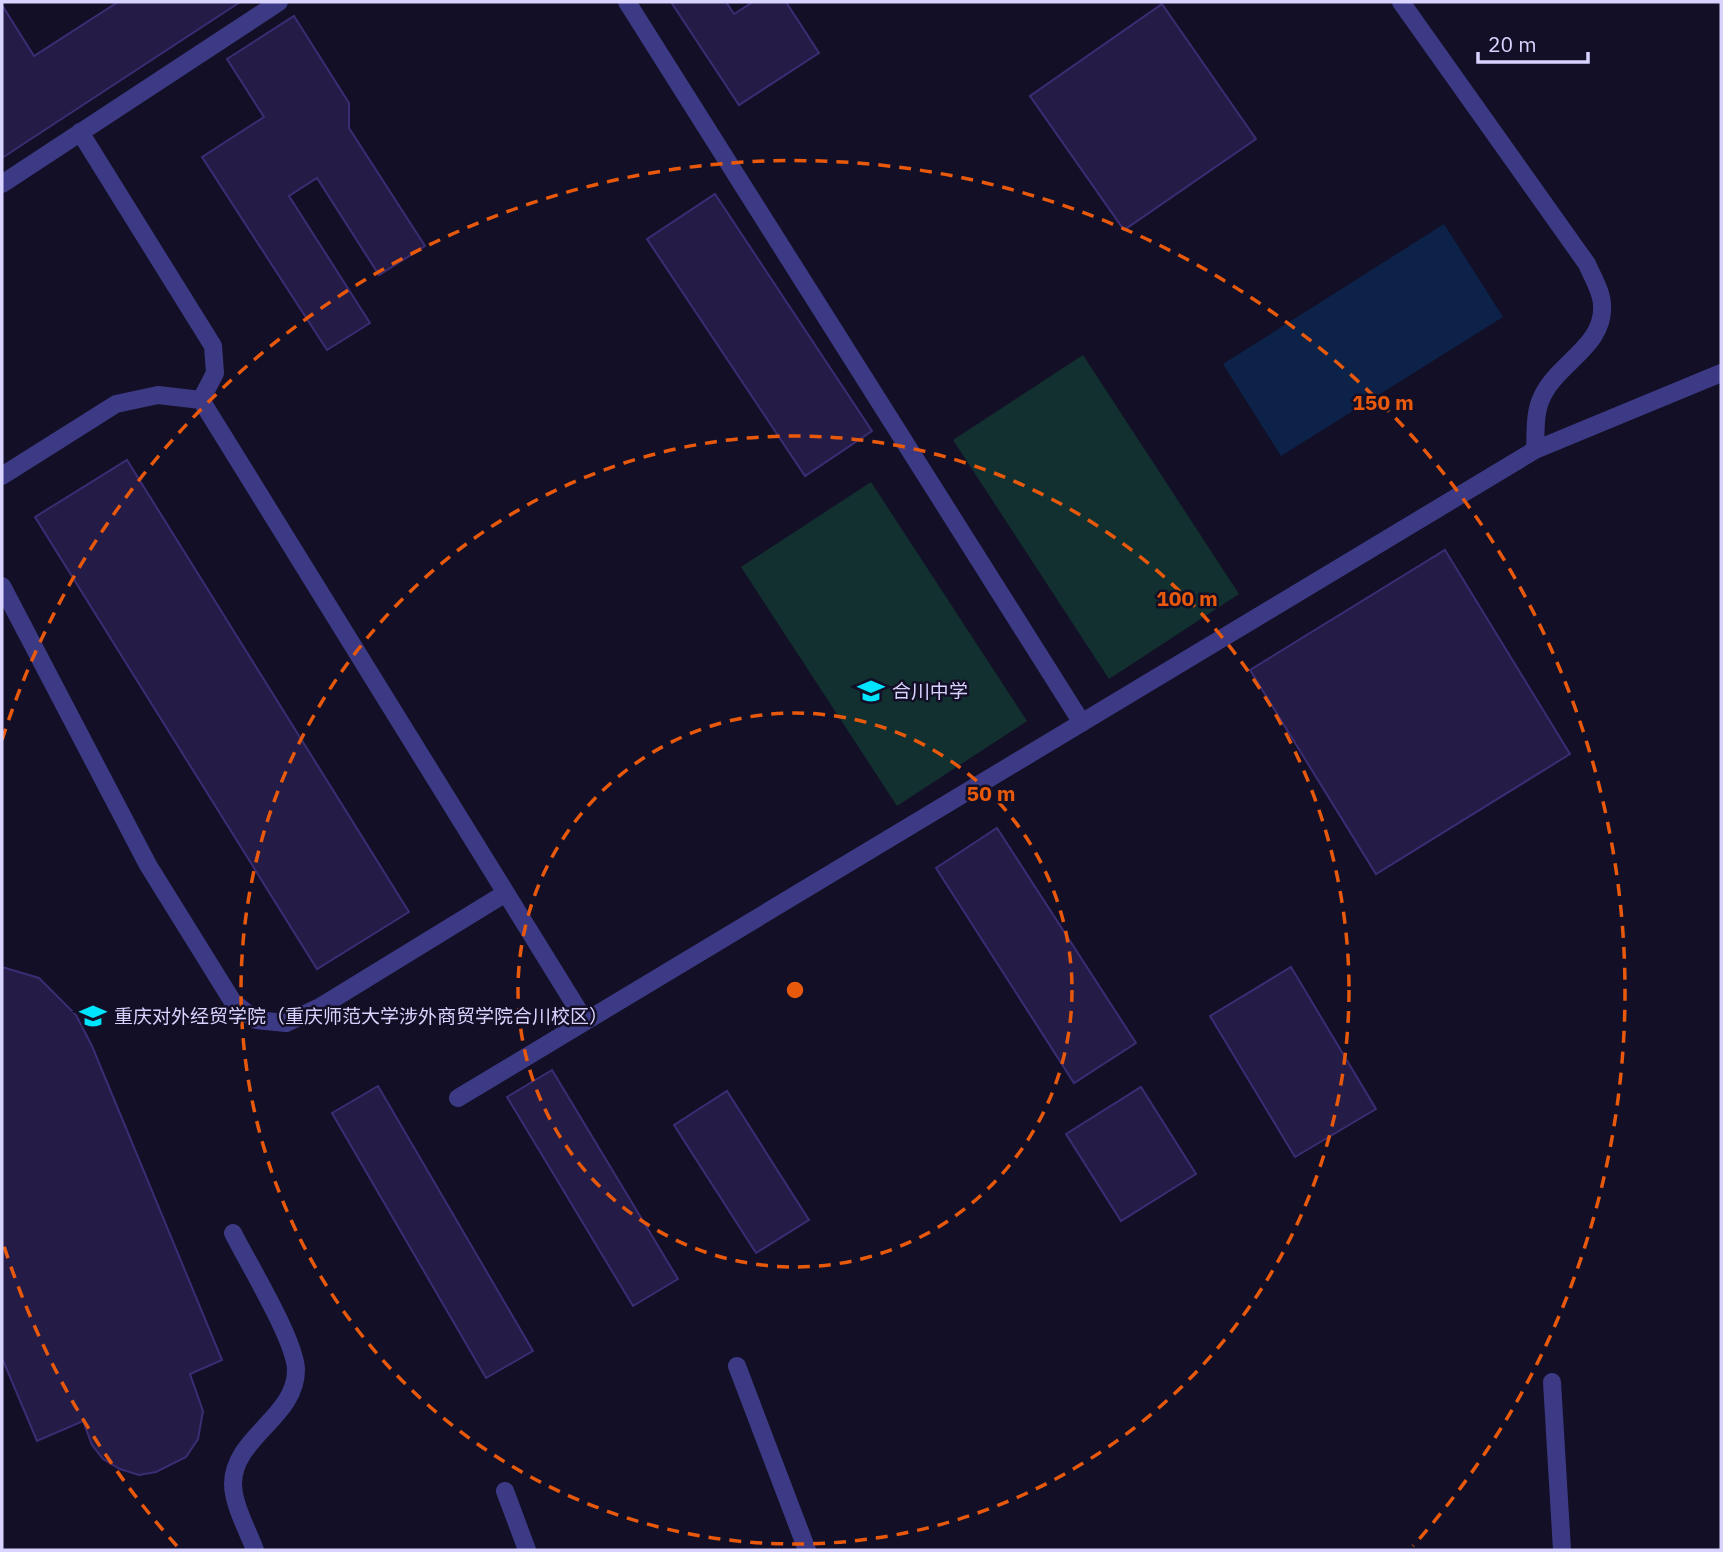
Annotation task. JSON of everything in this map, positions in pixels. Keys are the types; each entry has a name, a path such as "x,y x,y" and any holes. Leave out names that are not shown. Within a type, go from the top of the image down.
{"lane":[{"path":"2,184 279,2"},
{"path":"627,2 1082,723"},
{"path":"1401,2 1587,264 1603,303 1599,327 1590,342 1558,373 1541,398 1536,418 1535,450"},
{"path":"80,132 213,346 215,373 201,400"},
{"path":"458,1098 1535,450 1721,373"},
{"path":"2,476 116,404 158,395 201,400"},
{"path":"201,400 585,1021"},
{"path":"2,586 148,865 233,1002 256,1020 286,1023 320,1007 506,893"},
{"path":"233,1233 289,1344 296,1368 293,1387 285,1403 235,1466 233,1487 255,1550"},
{"path":"737,1366 807,1550"},
{"path":"1552,1382 1562,1550"},
{"path":"505,1491 527,1550"}],"green space":[{"path":"1083,355 1239,594 1109,679 953,440"},
{"path":"871,482 1027,721 897,806 741,567"}],"water":[{"path":"1444,224 1503,317 1281,456 1223,364"}],"building":[{"path":"118,2 240,2 2,158 2,5 34,56"},
{"path":"671,2 726,2 734,14 753,2 786,2 819,53 739,105"},
{"path":"1162,4 1256,139 1124,230 1030,96"},
{"path":"294,16 349,103 349,128 425,246 379,275 317,178 289,196 370,323 327,350 202,157 264,117 227,59"},
{"path":"715,194 872,431 805,476 647,239"},
{"path":"127,460 409,912 317,969 35,517"},
{"path":"1445,550 1570,754 1376,874 1250,670"},
{"path":"997,828 1136,1043 1074,1083 936,868"},
{"path":"2,967 39,978 76,1015 92,1046 222,1360 190,1374 203,1411 198,1439 186,1457 156,1472 139,1475 120,1469 103,1459 92,1445 83,1421 37,1441 2,1358"},
{"path":"1291,967 1376,1109 1295,1157 1210,1016"},
{"path":"552,1070 678,1279 633,1306 507,1097"},
{"path":"378,1086 533,1351 486,1378 332,1113"},
{"path":"1141,1087 1196,1174 1121,1221 1066,1134"},
{"path":"727,1091 809,1220 756,1253 674,1125"}],"place":[{"name":"合川中学","path":"871,691"},
{"name":"重庆对外经贸学院（重庆师范大学涉外商贸学院合川校区）","path":"93,1016"}]}
